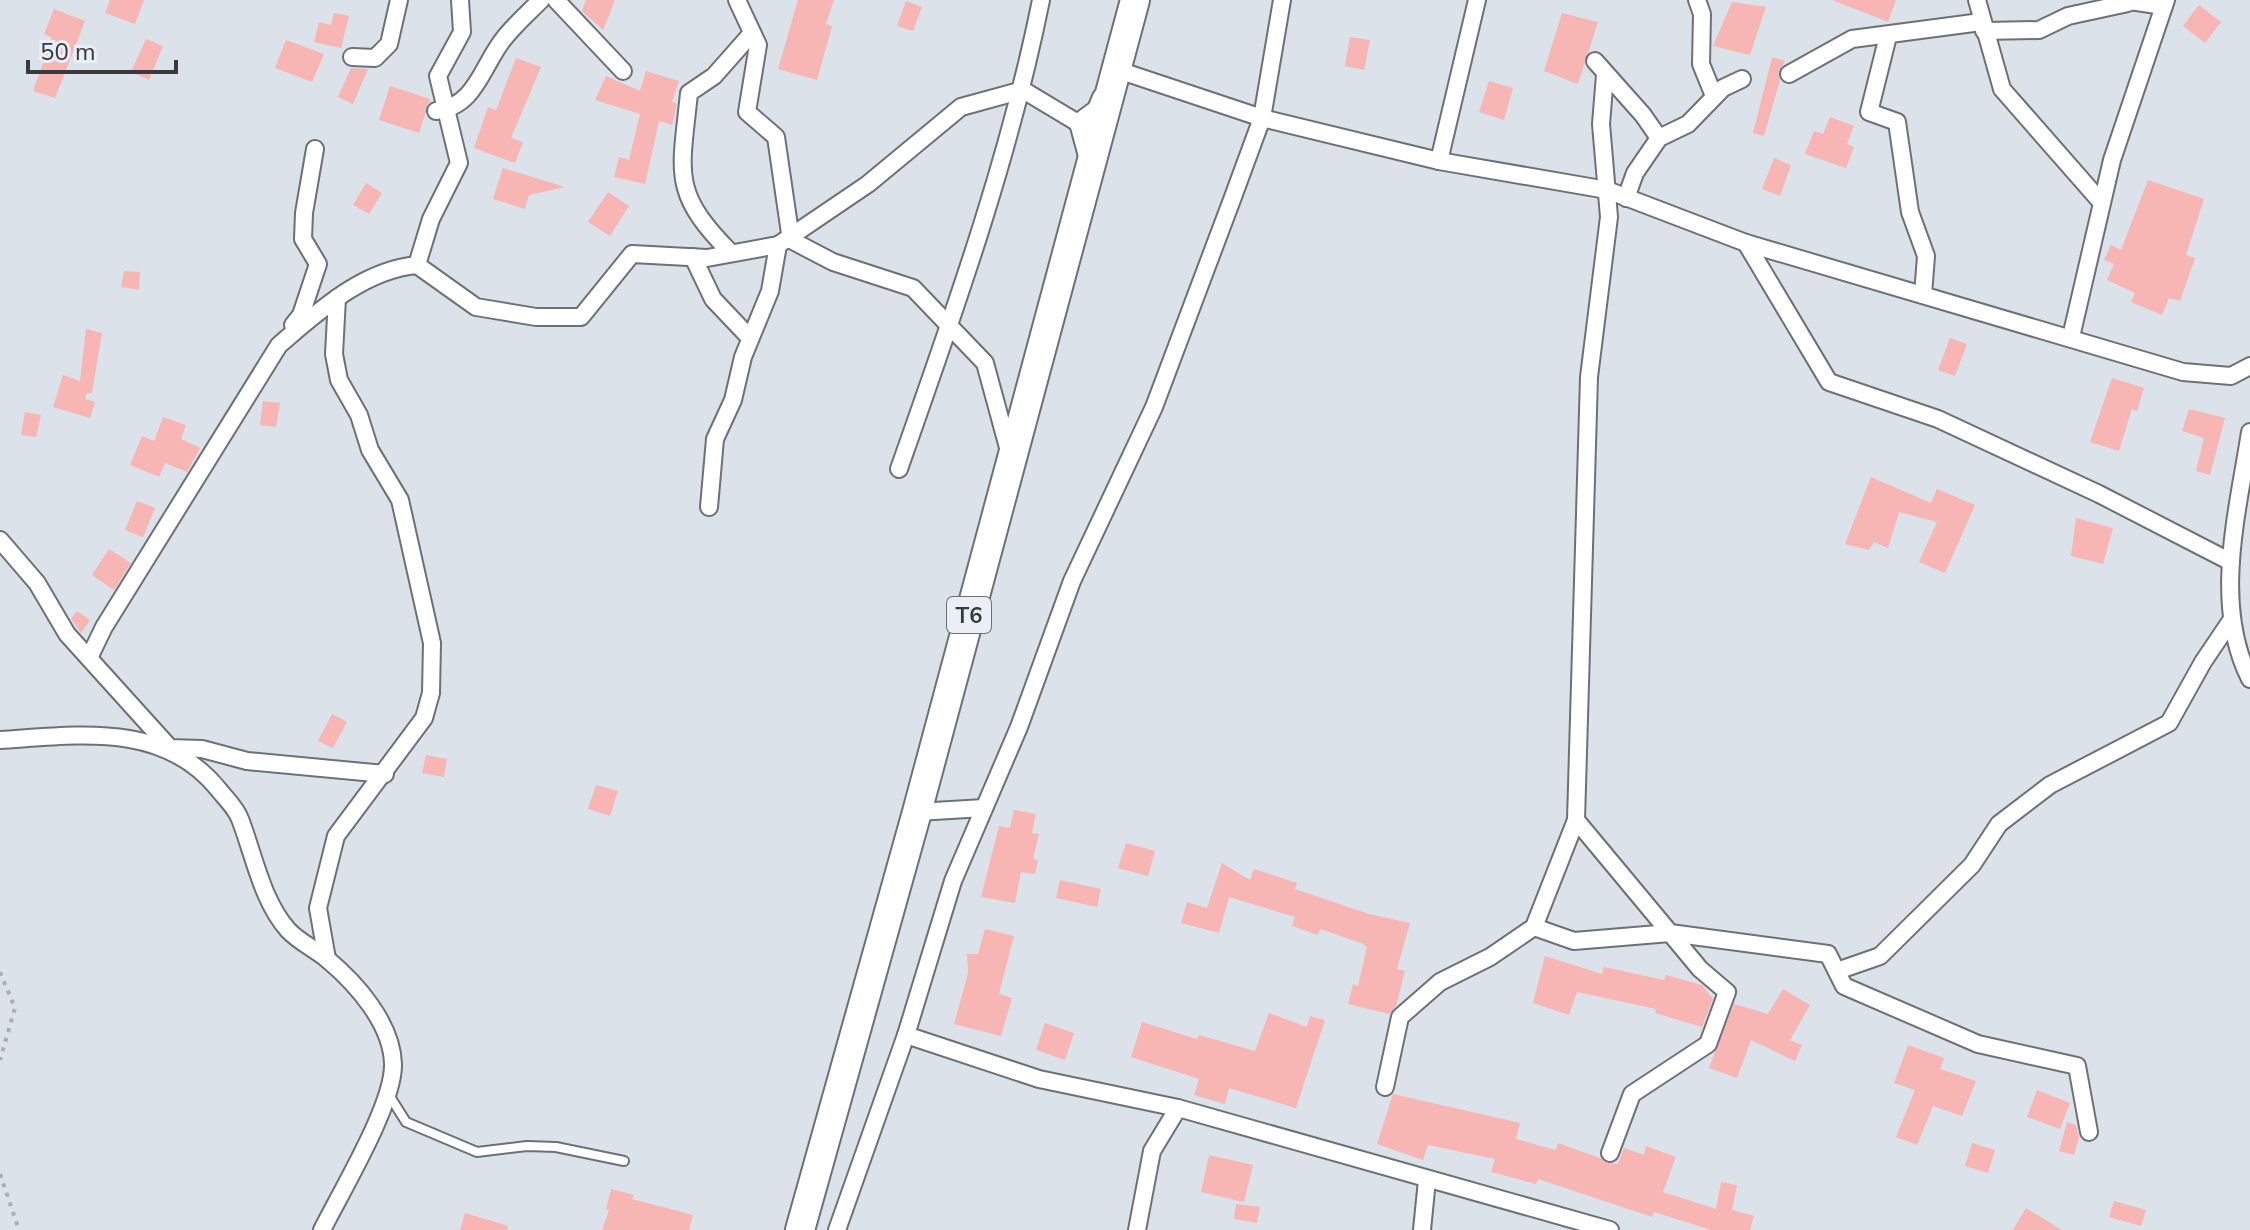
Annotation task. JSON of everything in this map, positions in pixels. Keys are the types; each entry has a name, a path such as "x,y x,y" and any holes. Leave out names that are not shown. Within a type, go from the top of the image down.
{"highway":[{"name":"T6","path":"800,1230 1092,171 1115,69 1135,0"}],"street":[{"path":"352,57 375,58 389,44 399,0"},
{"path":"417,265 431,219 459,163 442,110 438,76 462,32 460,0"},
{"path":"442,110 468,97 501,41 541,0"},
{"path":"556,0 623,71"},
{"path":"709,507 715,439 733,400 750,338 770,291 785,243 776,137 747,112 758,45 737,0"},
{"path":"899,469 949,326 1023,90 1041,0"},
{"path":"837,1230 906,1035 953,881 1019,727 1072,581 1154,407 1262,118 1282,0"},
{"path":"1439,161 1477,0"},
{"path":"1697,0 1702,14 1701,64 1714,96"},
{"path":"1977,0 1982,27 2002,89 2101,202"},
{"path":"1789,74 1852,39 1982,27 2039,30 2068,16 2125,1 2165,3 2101,202 2071,337"},
{"path":"731,253 700,223 680,177 689,93 714,76 752,33"},
{"path":"1888,36 1869,112 1897,122 1910,212 1926,256 1923,295"},
{"path":"1385,1087 1400,1017 1440,982 1490,957 1534,927 1576,820 1589,377 1609,217 1600,68 1617,84 1659,138"},
{"path":"1077,123 1096,109 1115,69 1262,118 1439,161 1607,190 1746,243 2183,372 2231,376 2250,366"},
{"path":"1626,198 1635,173 1659,138 1688,124 1723,88 1742,79"},
{"path":"279,345 337,298 397,267 417,265 476,307 536,317 581,317 632,254 693,257 785,243 868,184 961,107 1023,90 1077,123 1092,171"},
{"path":"89,658 112,614 279,345 301,315 318,264 303,239 304,213 315,149"},
{"path":"785,243 913,288 985,363 1011,459"},
{"path":"1746,243 1829,382 1938,419 2099,494 2231,562"},
{"path":"693,257 713,299 750,338"},
{"path":"327,959 318,908 333,847 362,799 385,774 424,718 431,693 432,643 400,500 370,450 359,415 339,380 334,354 337,298"},
{"path":"2249,681 2232,619 2231,562 2250,432"},
{"path":"0,540 37,583 67,634 170,748 210,779 239,814 271,904 288,929 327,959 364,998 390,1040 393,1066 388,1094 322,1230"},
{"path":"1837,971 1880,956 1972,865 1999,824 2050,785 2169,723 2203,662 2232,619"},
{"path":"0,740 94,734 170,748 202,749 247,761 385,774"},
{"path":"917,812 984,808"},
{"path":"1576,820 1700,969 1727,992 1708,1044 1632,1094 1610,1153"},
{"path":"1534,927 1574,941 1670,933 1828,954 1844,986 1978,1044 2077,1066 2089,1132"},
{"path":"906,1035 1039,1079 1178,1108 1610,1230"},
{"path":"1137,1230 1152,1151 1178,1108"},
{"path":"1422,1230 1427,1180"}],"lane":[{"path":"388,1094 406,1122 477,1152 527,1146 556,1147 624,1161"}],"path":[{"path":"0,972 15,1008 0,1060"},
{"path":"0,1174 19,1230"}],"building":[{"path":"110,0 144,0 135,24 105,13"},
{"path":"586,0 615,0 603,30 582,11"},
{"path":"798,0 834,0 826,24 832,26 817,80 778,69"},
{"path":"1832,0 1896,0 1888,22"},
{"path":"906,1 922,7 913,31 897,26"},
{"path":"1732,2 1766,7 1750,55 1713,46"},
{"path":"2199,5 2221,22 2205,43 2183,26"},
{"path":"54,9 85,21 55,98 33,91 52,38 44,34"},
{"path":"334,13 349,16 341,48 314,42 319,22 331,25"},
{"path":"1562,13 1598,22 1578,84 1544,71"},
{"path":"1350,37 1370,40 1364,70 1345,66"},
{"path":"146,39 163,46 149,80 131,72"},
{"path":"286,40 324,54 312,82 275,68"},
{"path":"1772,57 1785,61 1778,73 1780,80 1764,136 1753,133"},
{"path":"516,58 541,67 511,138 523,142 515,163 474,148 488,107 496,110"},
{"path":"351,68 368,69 353,104 338,97"},
{"path":"646,71 679,81 672,102 677,104 672,125 659,121 645,184 614,177 619,157 629,160 640,114 595,100 606,76 640,91"},
{"path":"1489,81 1513,88 1504,120 1479,112"},
{"path":"390,86 430,99 419,133 379,120"},
{"path":"1830,117 1854,126 1847,144 1854,147 1846,168 1805,154 1814,131 1823,134"},
{"path":"1774,158 1791,165 1780,196 1762,189"},
{"path":"503,168 565,187 529,195 525,209 493,199"},
{"path":"2148,180 2204,199 2186,255 2195,258 2180,301 2169,298 2162,315 2131,302 2135,293 2107,280 2114,264 2104,260 2111,245 2121,250"},
{"path":"366,183 382,193 369,214 353,205"},
{"path":"608,192 629,206 610,236 588,222"},
{"path":"124,271 140,272 139,290 121,287"},
{"path":"86,329 102,333 92,393 87,393 85,399 95,402 90,418 53,407 63,375 80,381"},
{"path":"1950,338 1967,344 1955,376 1938,370"},
{"path":"2112,378 2144,388 2137,411 2132,409 2119,451 2090,442"},
{"path":"263,401 280,403 276,427 260,425"},
{"path":"2189,409 2225,418 2210,475 2196,471 2204,438 2182,431"},
{"path":"25,412 41,415 36,437 21,435"},
{"path":"163,417 186,425 181,439 200,448 187,472 165,463 159,477 130,465 142,436 154,441"},
{"path":"1871,477 1931,503 1937,489 1975,505 1945,573 1919,562 1937,522 1899,512 1888,548 1874,542 1869,550 1845,544"},
{"path":"137,501 155,508 143,537 125,530"},
{"path":"2076,518 2113,528 2103,564 2071,556"},
{"path":"109,549 131,563 114,590 92,575"},
{"path":"77,611 90,620 81,633 71,619"},
{"path":"332,714 347,722 333,748 318,741"},
{"path":"426,755 447,759 444,777 422,773"},
{"path":"596,785 618,791 610,816 588,809"},
{"path":"1014,810 1036,814 1032,833 1039,834 1033,859 1038,860 1035,874 1021,872 1015,903 981,897 999,826 1010,828"},
{"path":"1126,843 1155,851 1148,876 1118,868"},
{"path":"1222,863 1250,880 1254,869 1297,883 1295,889 1369,914 1410,923 1397,969 1405,971 1396,1006 1389,1014 1348,1004 1353,984 1358,986 1367,947 1320,929 1318,935 1292,926 1295,917 1229,897 1219,933 1181,923 1187,902 1207,908"},
{"path":"1060,880 1101,889 1097,907 1056,898"},
{"path":"985,929 1014,936 999,994 1012,998 1001,1036 954,1024 968,973 967,954 978,954"},
{"path":"1545,956 1602,974 1604,967 1664,980 1666,975 1702,985 1713,999 1702,1027 1655,1013 1656,1009 1577,992 1569,1015 1533,1003"},
{"path":"1783,989 1810,1005 1790,1040 1802,1045 1795,1061 1751,1040 1737,1078 1709,1068 1734,1004 1768,1014"},
{"path":"1269,1013 1307,1027 1310,1016 1325,1020 1296,1108 1229,1088 1225,1104 1194,1095 1199,1079 1131,1057 1142,1022 1197,1039 1199,1035 1255,1051"},
{"path":"1045,1023 1074,1033 1065,1060 1036,1050"},
{"path":"1908,1045 1944,1058 1940,1069 1976,1081 1962,1116 1933,1106 1917,1145 1896,1137 1915,1090 1894,1083"},
{"path":"2037,1090 2070,1103 2060,1129 2027,1117"},
{"path":"1393,1094 1520,1123 1516,1139 1556,1150 1558,1143 1607,1163 1618,1164 1624,1148 1644,1155 1646,1146 1676,1157 1663,1192 1716,1209 1721,1182 1737,1185 1732,1210 1754,1216 1750,1230 1712,1230 1654,1212 1652,1217 1538,1179 1536,1184 1491,1172 1495,1159 1428,1145 1423,1160 1377,1144"},
{"path":"2067,1122 2076,1125 2079,1137 2074,1155 2059,1151"},
{"path":"1972,1143 1995,1150 1988,1173 1965,1166"},
{"path":"1209,1155 1253,1165 1244,1202 1201,1192"},
{"path":"611,1189 634,1195 632,1199 693,1215 689,1230 602,1230 609,1210 606,1209"},
{"path":"2114,1201 2146,1210 2141,1226 2109,1217"},
{"path":"1236,1204 1260,1207 1257,1223 1234,1219"},
{"path":"2026,1208 2062,1230 2013,1230"},
{"path":"465,1213 508,1226 507,1230 460,1230"}]}
